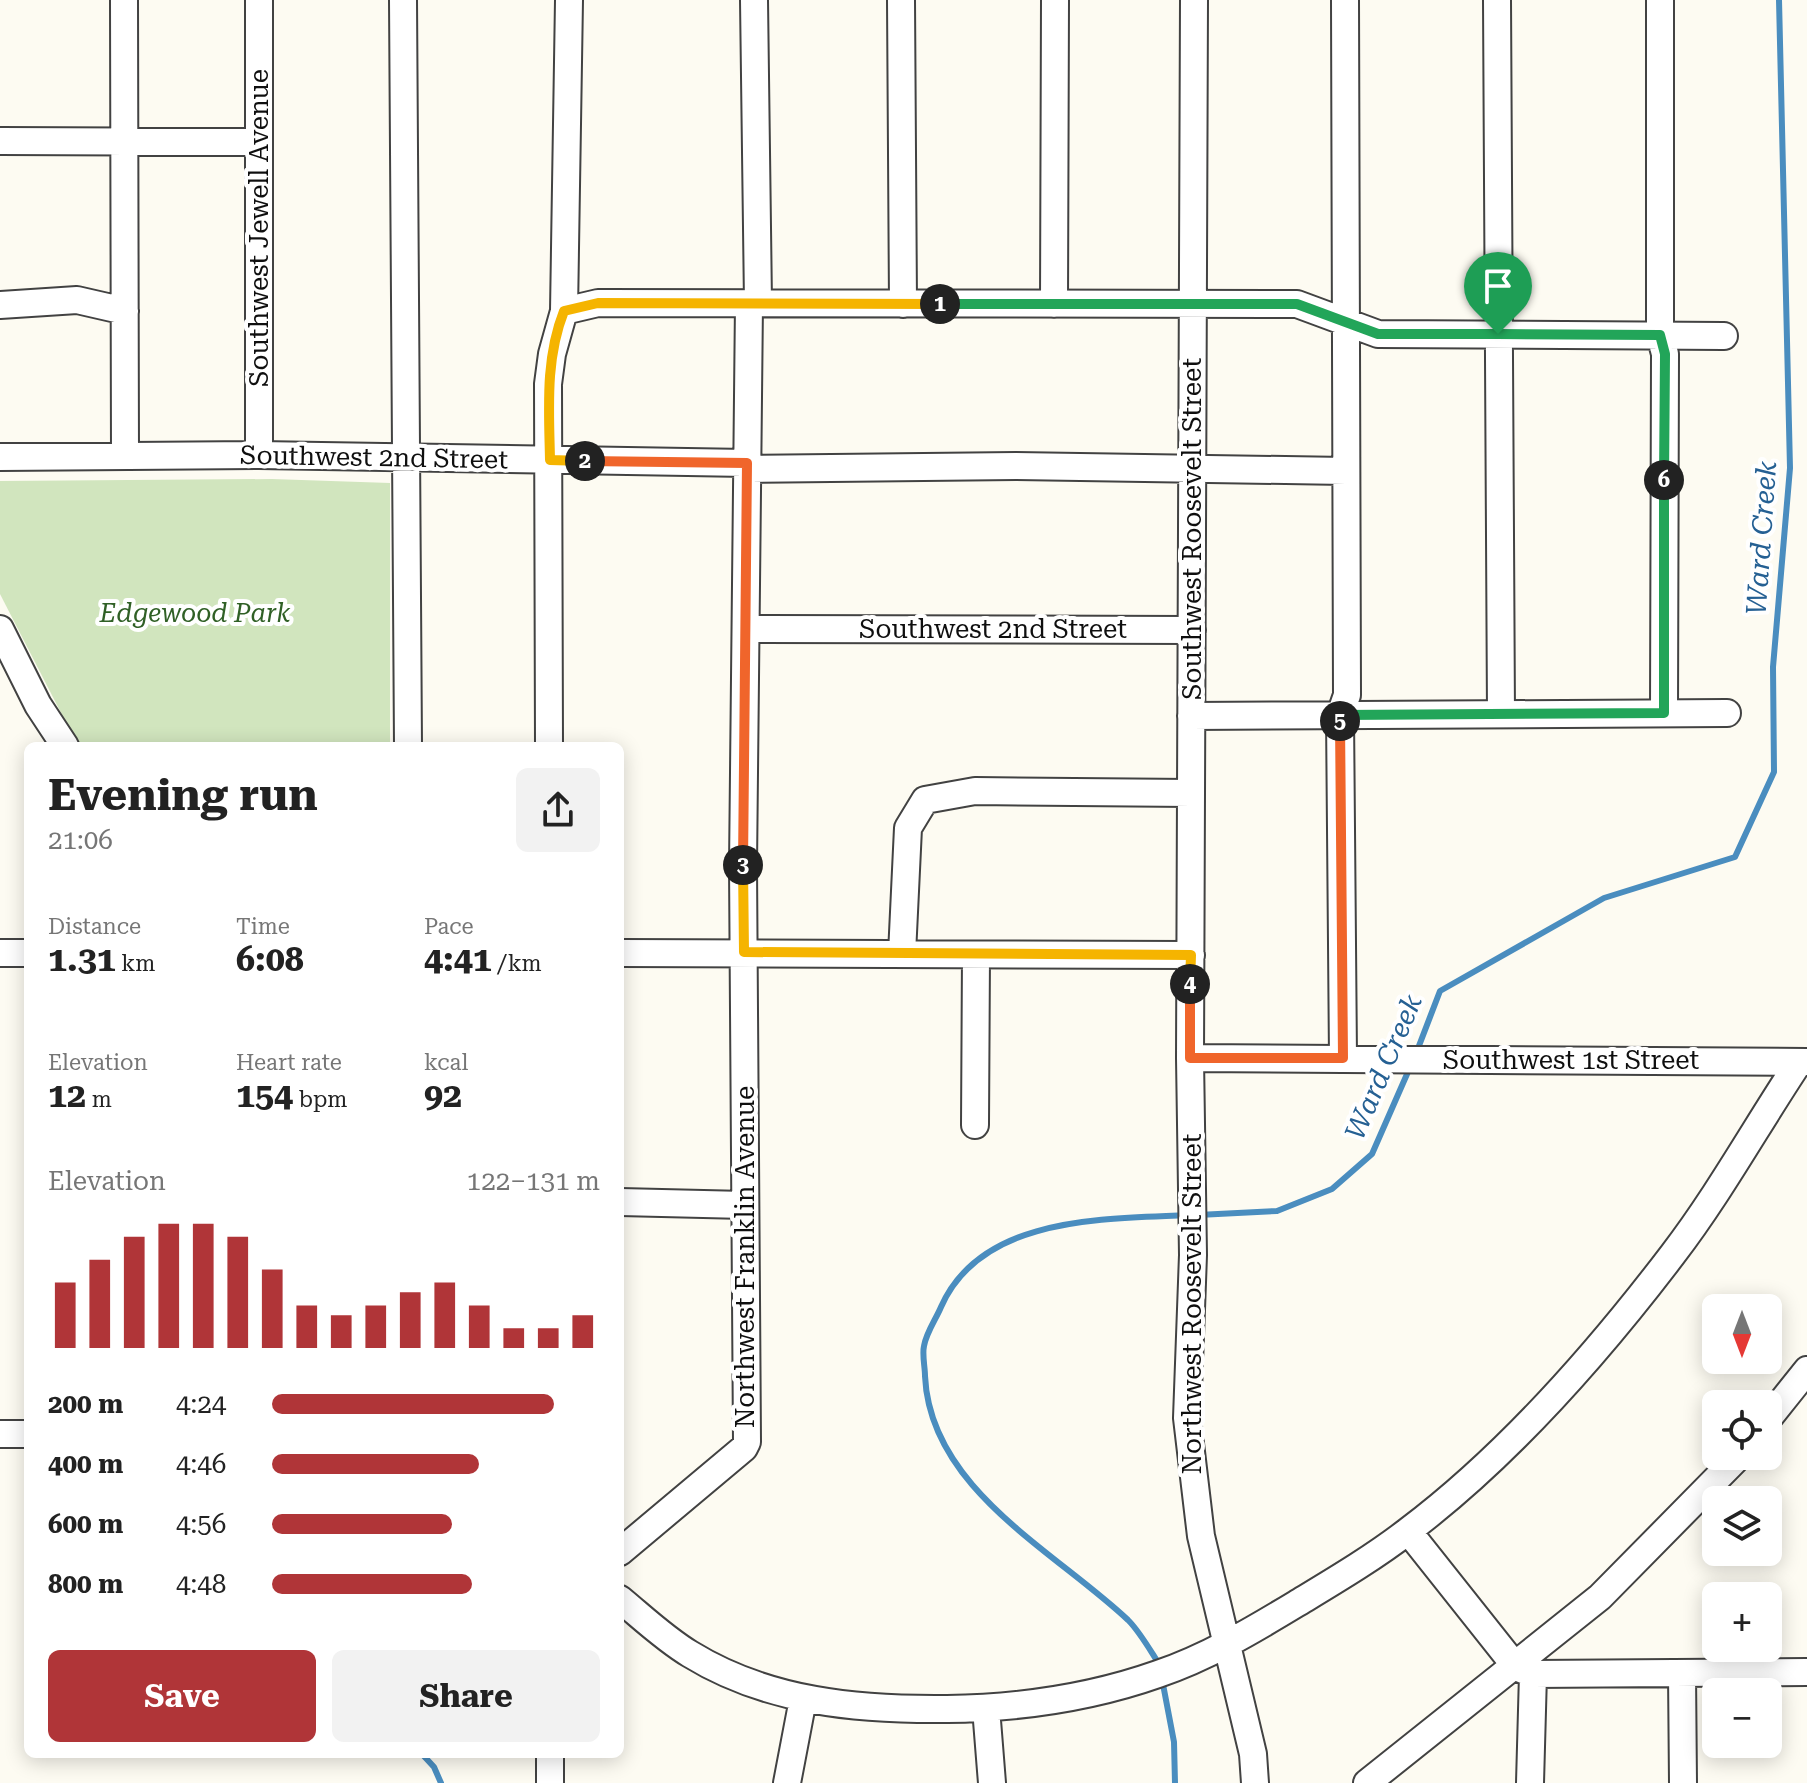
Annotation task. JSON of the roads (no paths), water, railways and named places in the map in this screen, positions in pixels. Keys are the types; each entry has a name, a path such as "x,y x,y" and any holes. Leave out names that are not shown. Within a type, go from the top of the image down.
{"street":[{"path":"124,0 125,456"},
{"name":"Southwest Jewell Avenue","path":"259,0 259,455"},
{"path":"403,0 408,742"},
{"path":"549,742 548,384 552,354 564,311 569,0"},
{"name":"Northwest Franklin Avenue","path":"624,1549 744,1448 747,1442 744,952 754,0"},
{"path":"901,0 903,304"},
{"path":"1054,304 1055,0"},
{"name":"Southwest Roosevelt Street","path":"1190,1058 1194,0"},
{"path":"1343,1058 1345,0"},
{"path":"1497,0 1501,714"},
{"path":"1660,0 1660,335 1665,354 1664,713"},
{"path":"0,141 259,142"},
{"path":"0,305 77,300 125,311"},
{"path":"564,311 598,303 1297,304 1378,334 1724,336"},
{"name":"Southwest 2nd Street","path":"0,457 259,455 747,466 1346,471"},
{"path":"0,629 38,705 62,742"},
{"name":"Southwest 2nd Street","path":"746,629 1192,630"},
{"path":"38,705 38,742"},
{"path":"1191,716 1344,705 1501,714 1727,713"},
{"path":"902,954 908,828 925,800 975,791 1191,793"},
{"path":"0,953 24,953"},
{"path":"624,953 1191,955"},
{"path":"975,1125 976,955"},
{"name":"Southwest 1st Street","path":"1190,1058 1803,1062"},
{"name":"Northwest Roosevelt Street","path":"1190,1058 1193,1255 1187,1418 1192,1481 1225,1643 1253,1754 1255,1783"},
{"path":"624,1602 690,1655 746,1680 803,1699 852,1707 986,1708 1048,1701 1159,1674 1197,1657 1322,1589 1408,1531 1512,1438 1607,1336 1676,1251 1803,1062"},
{"path":"624,1202 745,1205"},
{"path":"1782,1401 1807,1370"},
{"path":"0,1434 24,1434"},
{"path":"1371,1782 1524,1670 1725,1470"},
{"path":"1408,1531 1524,1670 1530,1783"},
{"path":"1524,1670 1807,1672"},
{"path":"1682,1673 1683,1783"},
{"path":"787,1783 803,1699"},
{"path":"986,1708 992,1783"},
{"path":"550,1758 550,1783"}],"waterway":[{"name":"Ward Creek","path":"1417,1051 1440,991 1604,898 1735,857 1774,772 1773,667 1790,468 1779,0"},
{"name":"Ward Creek","path":"1198,1215 1277,1211 1332,1189 1372,1154 1411,1065"},
{"name":"Ward Creek","path":"1159,1664 1128,1620 1033,1542 972,1485 949,1452 932,1416 923,1350 931,1326 960,1277 984,1255 1014,1239 1048,1228 1083,1222 1187,1215"},
{"name":"Ward Creek","path":"1162,1679 1174,1742 1175,1783"},
{"path":"426,1758 441,1783"}],"park label":[{"name":"Edgewood Park","path":"195,613"}]}
